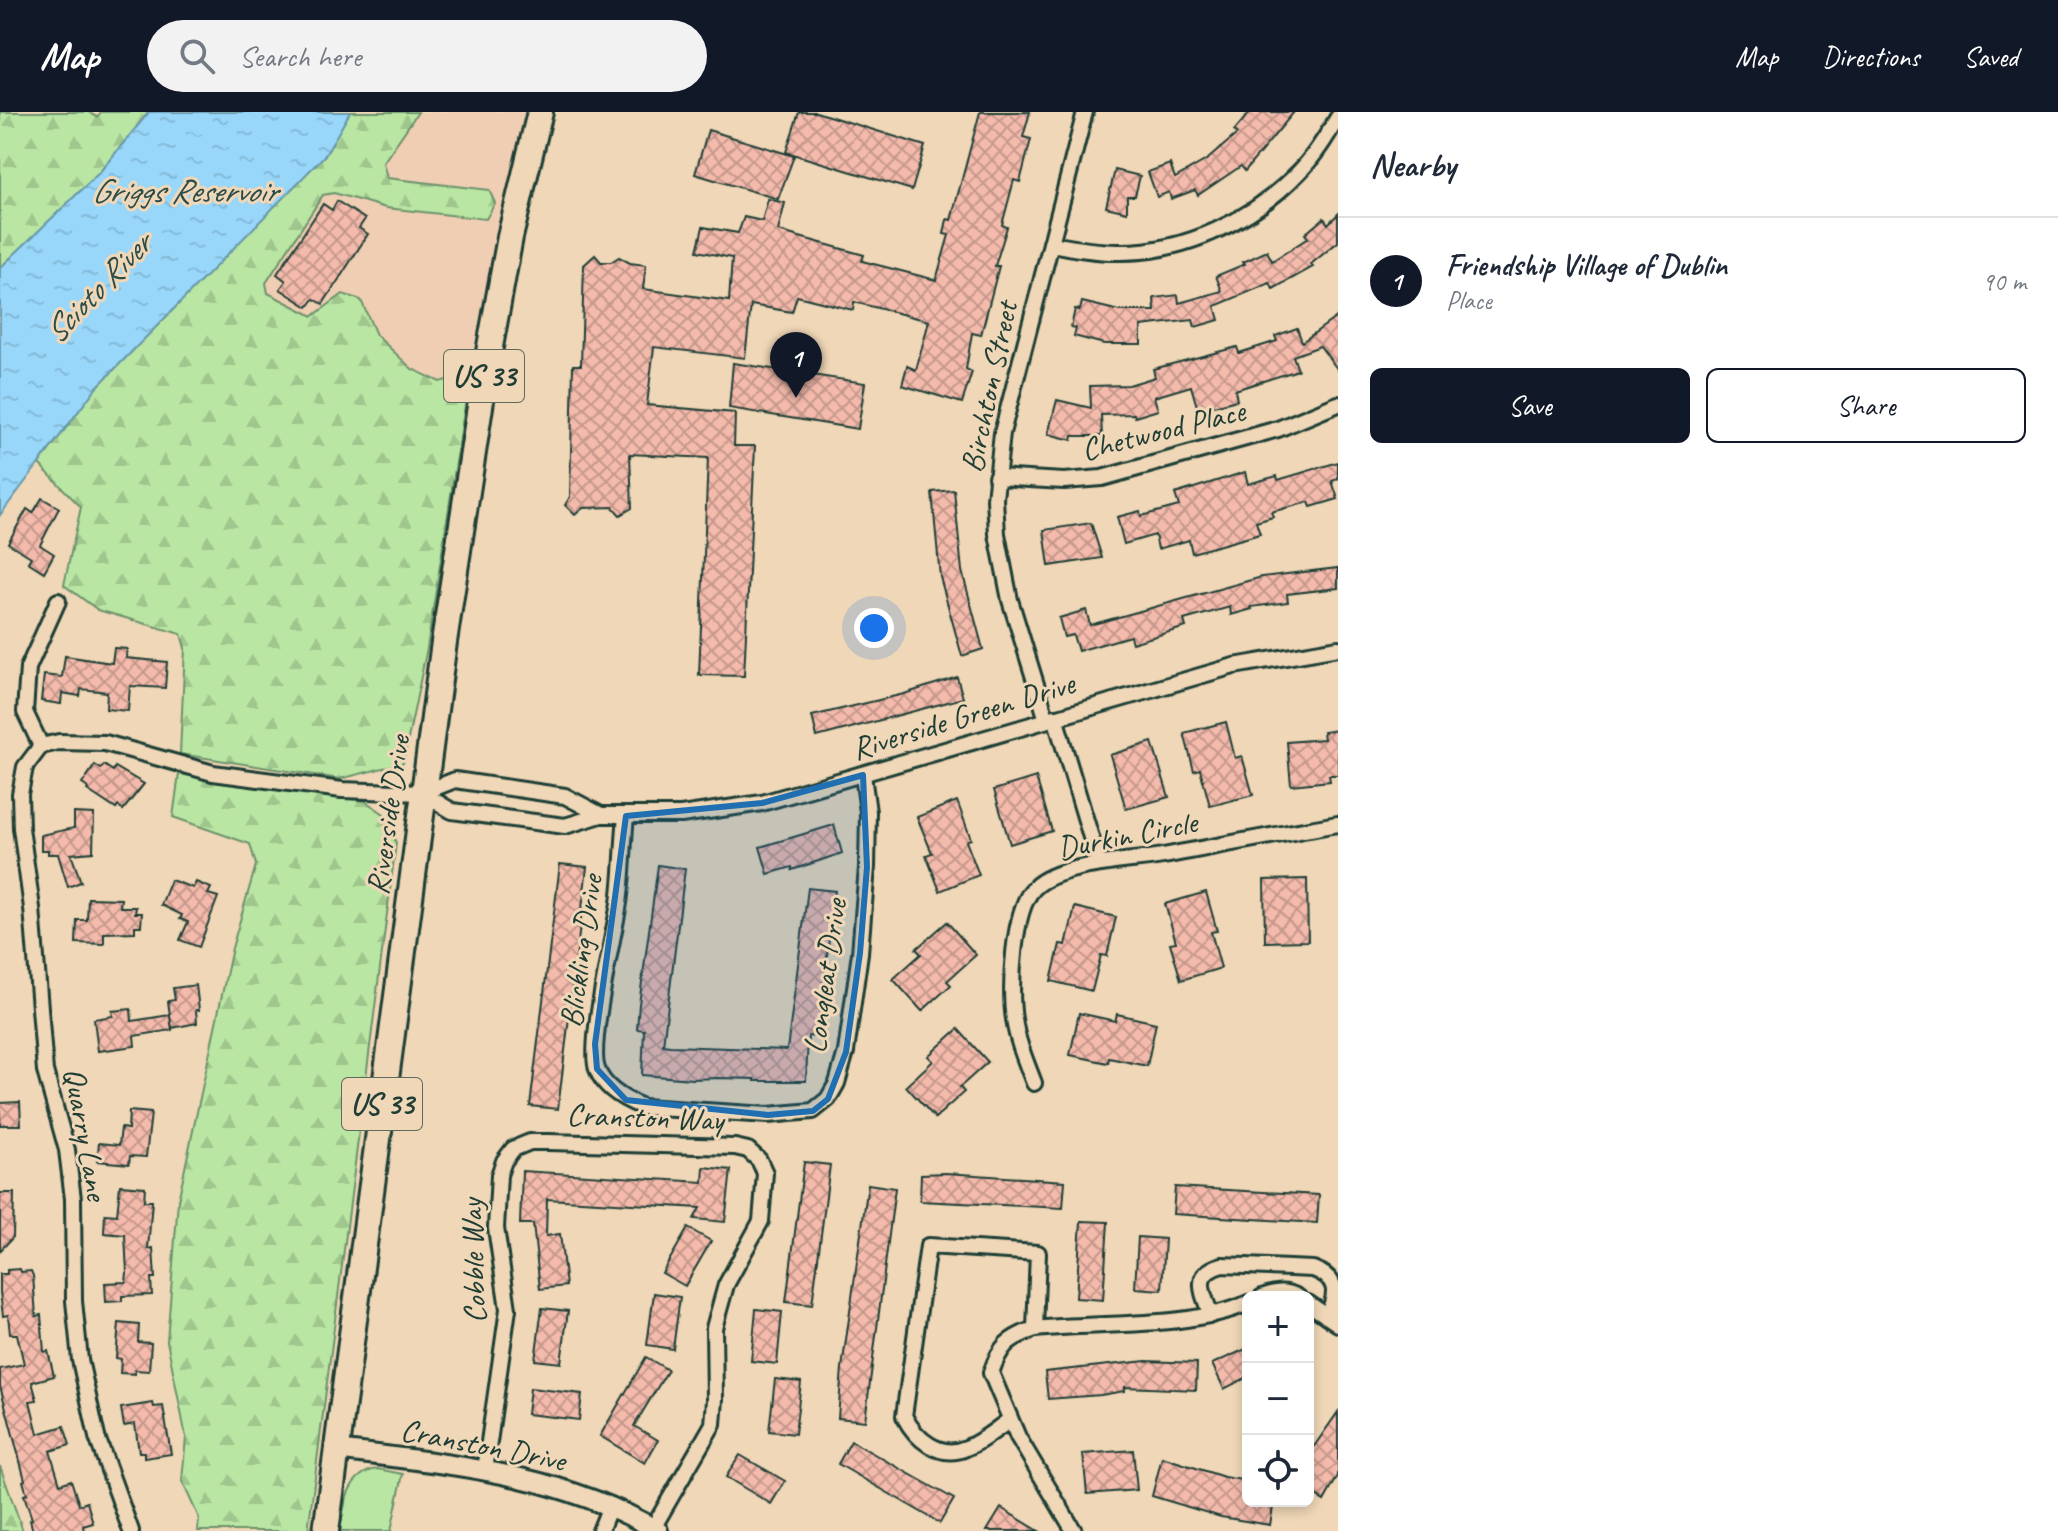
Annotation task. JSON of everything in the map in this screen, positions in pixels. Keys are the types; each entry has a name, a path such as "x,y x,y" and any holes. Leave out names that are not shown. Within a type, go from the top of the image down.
{"main road":[{"name":"Riverside Drive","path":"326,1531 422,793 485,374 510,237 540,112"}],"street":[{"name":"Birchton Street","path":"1085,112 1002,433 996,477 997,534 1010,600 1099,864"},
{"path":"1051,244 1118,252 1157,249 1203,238 1286,185 1309,160 1338,117"},
{"name":"Chetwood Place","path":"996,477 1064,481 1102,478 1278,429 1338,404"},
{"path":"58,601 28,668 25,712 41,746 59,742 105,743 213,773 342,790 422,793"},
{"name":"Riverside Green Drive","path":"422,793 452,811 565,826 601,815 681,815 762,803 1234,666 1338,648"},
{"name":"Quarry Lane","path":"41,746 25,767 20,794 45,1071 67,1150 73,1199 74,1301 80,1360 97,1437 131,1531"},
{"name":"Longleat Drive","path":"611,1089 643,1107 768,1115 813,1111 828,1099 837,1083 846,1052 860,953 868,812 863,775"},
{"name":"Riverside Green Drive","path":"422,793 455,780 565,796 601,815"},
{"name":"Blickling Drive","path":"611,1089 597,1069 595,1044 619,899 626,816"},
{"name":"Durkin Circle","path":"1034,1083 1018,1040 1012,987 1019,921 1027,898 1043,881 1099,864 1158,857 1338,824"},
{"name":"Cranston Way","path":"513,1149 530,1142 735,1147 748,1150 759,1160 765,1173 761,1221 726,1285 714,1328 713,1424 656,1529"},
{"name":"Cobble Way","path":"485,1470 508,1309 496,1228 499,1175 513,1149"},
{"path":"1010,1420 964,1450 943,1450 926,1444 912,1432 904,1416 928,1246 1038,1253 1035,1329"},
{"path":"1211,1315 1201,1287 1203,1276 1211,1268 1222,1265 1313,1269 1326,1274 1335,1285 1337,1299 1332,1320 1314,1307"},
{"path":"1074,1531 1010,1420 991,1373 998,1352 1014,1336 1035,1329 1211,1315 1242,1305"},
{"name":"Cranston Drive","path":"337,1450 485,1470 549,1485 610,1506 656,1529"},
{"path":"600,1531 610,1506"}],"highlighted area":[{"path":"863,775 867,867 860,953 846,1052 828,1099 813,1111 768,1115 626,1100 597,1069 595,1044 626,816 762,803"}],"shaded area":[{"path":"418,112 542,112 498,285 470,373 440,382 412,369 376,335 361,300 343,294 313,316 268,293 266,283 323,195 334,193 386,208 486,219 489,190 387,178 383,163"}],"green space":[{"path":"0,112 88,112 97,117 101,112 149,112 99,173 0,268"},
{"path":"350,112 418,112 383,163 387,178 489,190 495,203 486,219 386,208 334,193 323,195 266,283 268,293 313,316 343,294 361,300 376,335 412,369 440,382 470,373 427,648 403,763 340,779 180,754 185,648 181,634 98,610 64,585 81,507 39,464 96,388 326,154"},
{"path":"179,774 365,801 384,814 396,843 308,1531 198,1531 199,1518 182,1481 186,1437 167,1341 178,1201 232,948 256,865 250,844 173,817"},
{"path":"0,1466 23,1531 0,1531"},
{"path":"377,1469 403,1474 391,1531 340,1531 353,1484 367,1472"}],"water":[{"name":"Griggs Reservoir","path":"149,112 350,112 326,154 96,388 0,515 0,268 99,173"}],"building":[{"path":"799,112 816,112 925,146 912,190 786,152"},
{"path":"980,112 1030,112 1023,137 1031,139 1020,182 1014,180 1002,225 1007,227 995,266 999,266 981,335 972,333 966,369 972,372 962,403 902,385 907,366 916,370 929,321 854,302 853,310 797,296 792,312 751,305 745,358 654,347 647,405 735,413 734,446 755,446 744,676 699,675 708,458 630,454 632,508 620,515 613,507 583,508 575,515 565,505 570,497 573,365 581,365 584,265 595,255 601,262 611,262 619,257 630,263 646,265 643,289 729,301 732,258 697,251 703,227 738,233 744,217 762,221 768,199 785,203 778,231 864,255 862,261 936,280 949,235 944,234 947,219 951,220"},
{"path":"1250,112 1294,112 1245,171 1241,166 1198,195 1195,190 1171,199 1169,192 1157,197 1148,172 1170,164 1175,178 1208,159 1237,134 1234,131"},
{"path":"708,130 794,156 778,199 695,174"},
{"path":"1115,170 1140,176 1135,196 1127,196 1127,212 1106,207"},
{"path":"337,201 365,219 359,228 368,234 323,304 314,299 308,307 280,289 286,281 277,274 323,204 332,210"},
{"path":"1338,214 1338,242 1311,264 1313,267 1273,289 1270,283 1215,306 1219,320 1195,327 1193,320 1141,326 1141,344 1104,344 1074,336 1076,328 1071,327 1075,309 1080,310 1082,302 1120,311 1155,311 1154,298 1178,295 1179,303 1222,291 1216,276 1267,251 1272,261 1308,238 1305,234 1324,218 1328,224"},
{"path":"1338,316 1338,370 1320,346 1293,356 1298,370 1235,390 1237,400 1198,410 1191,386 1154,397 1158,410 1135,417 1134,414 1101,415 1102,436 1073,436 1072,440 1048,434 1057,400 1091,408 1090,386 1129,385 1155,377 1153,369 1237,347 1239,353 1277,341 1275,336 1297,328 1302,342"},
{"path":"733,363 865,383 858,429 729,408"},
{"path":"1338,462 1338,479 1332,481 1338,499 1311,507 1309,502 1271,512 1273,517 1256,522 1260,534 1192,553 1189,540 1158,549 1155,535 1124,544 1117,517 1140,511 1141,516 1179,506 1175,494 1245,472 1248,484 1277,476 1278,480"},
{"path":"954,490 962,571 983,649 962,656 940,577 932,492"},
{"path":"42,498 59,508 40,545 54,554 44,572 28,562 31,557 8,543 27,509 33,513"},
{"path":"1091,523 1102,558 1049,566 1044,530"},
{"path":"1338,568 1338,588 1287,594 1288,602 1251,607 1231,615 1230,607 1184,620 1186,627 1132,643 1130,636 1078,651 1073,635 1064,637 1059,618 1086,610 1090,625 1262,577"},
{"path":"114,648 127,649 126,658 167,662 165,688 130,686 128,711 106,709 107,692 81,689 80,696 62,693 61,704 41,701 44,675 62,677 65,656 112,663"},
{"path":"957,677 963,698 817,737 812,716 904,694"},
{"path":"1226,722 1235,758 1242,756 1253,795 1210,806 1200,769 1194,771 1184,733"},
{"path":"1338,730 1338,775 1329,775 1330,781 1291,785 1287,742 1324,739 1323,732"},
{"path":"1152,742 1169,797 1126,809 1110,755"},
{"path":"95,765 101,769 104,765 113,771 115,767 144,784 123,810 118,806 116,809 82,784"},
{"path":"1036,777 1052,831 1010,844 994,790"},
{"path":"957,801 971,839 966,841 979,875 940,891 926,855 932,853 917,817"},
{"path":"74,813 94,814 93,852 71,854 81,882 68,887 58,854 41,850 41,835 74,828"},
{"path":"834,825 842,853 792,870 792,867 768,874 760,847"},
{"path":"560,864 587,867 558,1109 530,1106"},
{"path":"658,865 685,869 663,1045 787,1050 808,888 835,891 817,1037 808,1036 806,1081 642,1075 644,1030 637,1029"},
{"path":"1307,879 1308,941 1265,942 1264,880"},
{"path":"171,880 193,888 196,882 211,888 208,894 218,897 199,947 180,940 188,922 180,919 182,915 161,905"},
{"path":"1206,892 1217,931 1211,932 1221,968 1181,980 1170,943 1176,942 1165,904"},
{"path":"88,898 121,899 120,907 136,907 135,913 142,913 141,926 135,926 135,932 104,933 104,944 76,943 77,920 87,920"},
{"path":"1075,907 1116,917 1107,956 1101,955 1092,991 1051,981 1060,944 1066,945"},
{"path":"947,922 976,955 947,981 951,985 922,1011 893,979 921,954 916,949"},
{"path":"196,985 197,1023 172,1028 170,1016 172,1030 134,1036 135,1046 98,1051 94,1019 113,1016 112,1011 131,1009 132,1021 170,1015 168,1001 175,1000 173,988"},
{"path":"1079,1013 1115,1021 1117,1014 1156,1023 1147,1066 1109,1058 1108,1063 1070,1055"},
{"path":"958,1029 988,1062 960,1087 964,1092 935,1118 906,1086 933,1061 928,1056"},
{"path":"20,1102 21,1125 0,1125 0,1103"},
{"path":"129,1111 151,1113 146,1157 130,1156 129,1164 97,1161 99,1143 119,1145 121,1128 128,1129"},
{"path":"804,1162 830,1165 812,1305 786,1302"},
{"path":"704,1167 731,1170 725,1222 694,1219 700,1208 547,1199 546,1236 560,1234 566,1286 540,1289 533,1224 520,1224 522,1171 703,1182"},
{"path":"921,1174 1065,1181 1063,1208 920,1201"},
{"path":"868,1184 895,1188 865,1421 838,1418"},
{"path":"120,1185 145,1187 144,1201 152,1201 148,1249 153,1248 155,1278 151,1278 152,1295 122,1296 122,1301 106,1302 105,1283 126,1282 125,1235 104,1233 105,1214 117,1215"},
{"path":"1175,1187 1319,1195 1317,1223 1173,1214"},
{"path":"0,1193 14,1193 13,1237 0,1251"},
{"path":"1081,1221 1108,1222 1103,1300 1076,1298"},
{"path":"688,1228 711,1241 685,1286 662,1273"},
{"path":"1138,1237 1165,1239 1162,1290 1135,1288"},
{"path":"20,1269 21,1272 31,1271 33,1276 36,1316 41,1315 44,1352 48,1351 54,1376 32,1382 37,1400 30,1401 38,1434 64,1426 70,1445 50,1451 60,1484 71,1480 79,1505 87,1502 93,1523 83,1526 84,1531 33,1531 30,1520 24,1495 27,1494 25,1480 0,1386 0,1369 24,1364 17,1334 10,1334 8,1315 3,1316 0,1292 0,1274"},
{"path":"654,1293 680,1297 673,1349 647,1345"},
{"path":"542,1308 568,1311 561,1363 535,1360"},
{"path":"756,1309 782,1312 777,1364 751,1361"},
{"path":"119,1323 139,1325 138,1342 151,1343 149,1371 120,1373 121,1359 116,1358"},
{"path":"1242,1351 1242,1380 1224,1389 1212,1364"},
{"path":"646,1357 668,1370 634,1426 658,1440 645,1463 600,1436"},
{"path":"1146,1361 1197,1363 1196,1390 1125,1387 1125,1391 1101,1395 1048,1399 1045,1372"},
{"path":"775,1379 801,1382 795,1434 769,1431"},
{"path":"530,1388 582,1394 579,1420 527,1414"},
{"path":"153,1403 154,1407 163,1406 171,1454 144,1458 144,1452 139,1452 135,1424 124,1426 121,1408"},
{"path":"1338,1412 1338,1476 1324,1501 1314,1495 1314,1446"},
{"path":"851,1441 954,1499 940,1523 838,1464"},
{"path":"1133,1450 1137,1490 1087,1494 1083,1454"},
{"path":"740,1455 785,1481 771,1504 726,1477"},
{"path":"1162,1457 1242,1480 1242,1507 1273,1507 1270,1525 1221,1517 1152,1496"},
{"path":"1001,1508 1039,1531 987,1531"}],"place":[{"name":"Friendship Village of Dublin","path":"796,398"}],"water label":[{"name":"Scioto River","path":"97,288"}]}
